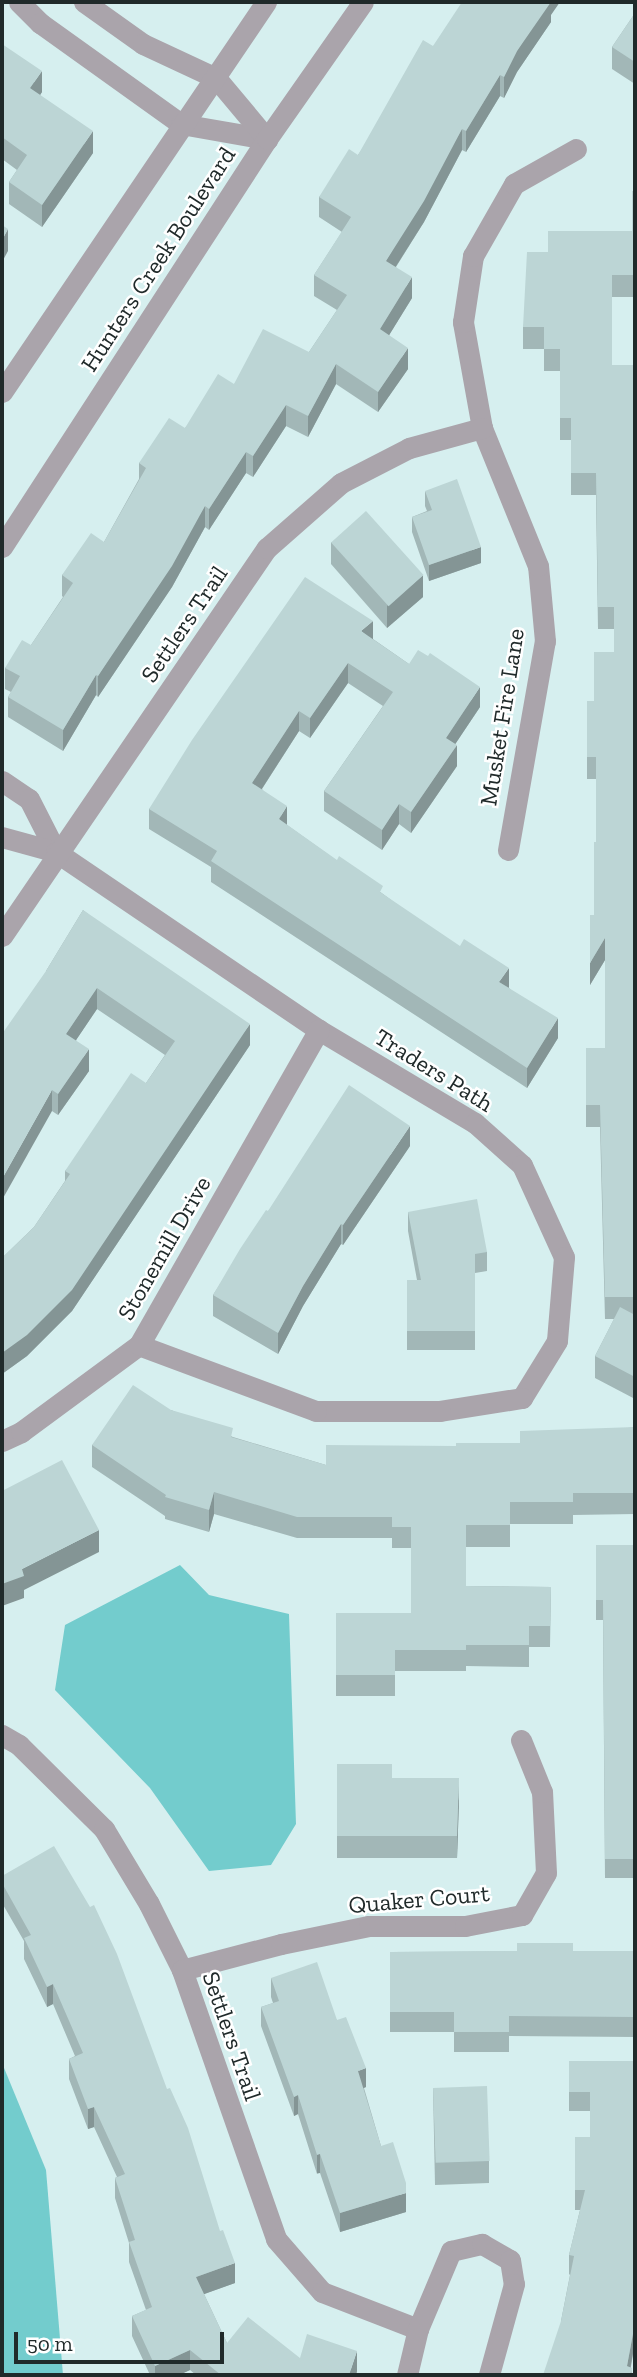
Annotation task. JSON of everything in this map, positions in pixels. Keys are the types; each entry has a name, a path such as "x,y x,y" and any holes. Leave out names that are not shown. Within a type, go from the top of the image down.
{"street":[{"path":"19,2 40,23 181,124 267,139"},
{"path":"83,2 143,44 216,79 267,139"},
{"path":"2,391 266,2"},
{"name":"Hunters Creek Boulevard","path":"2,547 267,139 363,2"},
{"name":"Musket Fire Lane","path":"508,850 545,640 538,566 482,428 463,322 473,256 514,184 576,149"},
{"name":"Settlers Trail","path":"2,936 56,852 147,726 267,548 341,483 409,448 482,428"},
{"name":"Traders Path","path":"2,780 29,799 56,852"},
{"name":"Traders Path","path":"2,837 56,852 319,1030 475,1123 522,1165 564,1257 557,1341 522,1398 440,1412 316,1412 139,1345"},
{"name":"Stonemill Drive","path":"2,1441 21,1432 139,1345 319,1030"},
{"name":"Settlers Trail","path":"2,1735 19,1745 104,1829 149,1904 182,1970 276,2239 322,2292 418,2329"},
{"name":"Quaker Court","path":"182,1970 281,1944 369,1926 465,1926 522,1915 546,1873 542,1792 521,1740"},
{"path":"407,2375 418,2329 451,2251 482,2244 510,2260 514,2284 489,2375"}],"water":[{"path":"180,1565 209,1595 289,1614 296,1824 271,1865 209,1871 150,1788 55,1690 65,1625"},
{"path":"2,2063 46,2170 63,2375 2,2375"}],"building":[{"path":"462,2 551,2 517,51 504,77 500,75 466,131 462,129 424,201 386,261 412,277 380,329 408,348 378,392 336,364 308,416 286,405 253,456 246,452 209,509 205,506 172,566 98,676 96,675 63,730 8,697 20,676 5,668 22,640 31,645 73,583 62,575 91,533 104,542 146,468 139,463 169,418 185,428 218,374 234,384 263,329 309,352 347,295 314,275 351,217 319,197 349,149 358,155 423,40 433,46"},
{"path":"635,13 635,62 612,47"},
{"path":"2,44 42,71 30,88 93,131 42,205 9,182 27,155 2,137"},
{"path":"632,191 635,191 635,275 612,275 612,365 635,365 635,1297 605,1297 600,1105 586,1105 586,1048 605,1048 605,938 590,963 590,915 594,915 596,757 587,757 587,701 594,701 594,652 614,652 614,607 598,607 596,473 571,473 571,418 560,418 560,349 544,349 544,327 523,327 527,252 548,252 548,231 632,231"},
{"path":"2,225 8,229 2,240"},
{"path":"457,479 481,547 429,565 412,517 432,510 425,491"},
{"path":"366,511 424,575 389,606 331,542"},
{"path":"305,577 373,621 361,631 409,664 418,650 428,656 430,653 480,687 446,738 457,745 411,812 399,804 382,830 324,791 393,692 348,663 310,718 299,711 252,783 287,806 279,819 337,860 339,856 383,886 380,892 460,946 464,939 509,968 499,982 558,1018 527,1068 211,861 217,851 149,809 192,740"},
{"path":"83,910 250,1024 72,1290 27,1335 2,1353 2,1258 34,1227 70,1174 65,1171 131,1073 146,1083 175,1041 97,988 66,1034 89,1049 58,1094 52,1090 2,1179 2,1034 46,971"},
{"path":"349,1085 410,1126 343,1225 341,1224 278,1333 213,1295 240,1249 266,1210 268,1211"},
{"path":"477,1199 487,1252 475,1254 475,1331 407,1331 407,1280 421,1280 408,1212"},
{"path":"620,1307 635,1315 635,1377 595,1356"},
{"path":"133,1385 171,1410 233,1428 231,1437 326,1465 326,1445 456,1446 456,1443 520,1443 520,1431 635,1427 635,1493 573,1493 573,1502 510,1502 510,1525 466,1525 466,1586 551,1587 550,1626 529,1626 529,1645 466,1645 466,1650 395,1650 395,1675 336,1675 336,1613 411,1613 411,1527 392,1527 392,1517 297,1517 214,1492 209,1510 165,1497 166,1495 92,1445"},
{"path":"62,1460 99,1530 22,1569 24,1576 2,1584 2,1491"},
{"path":"596,1545 635,1545 635,1859 605,1859 603,1600 596,1600"},
{"path":"337,1764 392,1764 392,1778 459,1778 457,1836 337,1836"},
{"path":"54,1846 90,1907 94,1905 117,1954 167,2089 170,2088 188,2128 220,2231 223,2230 235,2263 196,2277 227,2343 248,2317 300,2358 307,2334 357,2351 349,2375 221,2375 190,2350 155,2366 132,2316 152,2307 129,2242 135,2240 115,2178 125,2174 94,2107 88,2109 69,2059 83,2053 53,1984 47,1987 24,1938 31,1935 2,1883 2,1876"},
{"path":"517,1943 573,1943 573,1951 635,1951 635,2017 509,2016 509,2032 454,2032 454,2012 390,2012 390,1952 517,1951"},
{"path":"317,1962 337,2020 346,2017 366,2068 358,2071 381,2146 393,2142 406,2183 406,2193 340,2213 320,2154 317,2155 298,2095 294,2097 261,2007 279,2001 271,1978"},
{"path":"569,2061 635,2061 635,2323 627,2366 632,2368 630,2375 543,2375 561,2321 574,2256 569,2255 585,2190 575,2190 575,2137 590,2137 590,2092 569,2092"},
{"path":"487,2086 490,2161 436,2163 433,2088"}]}
